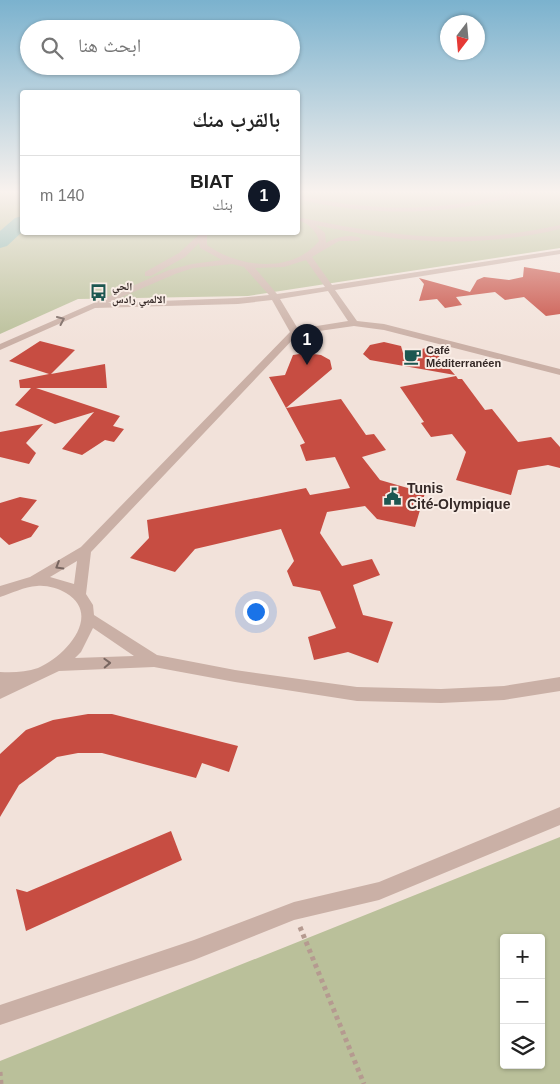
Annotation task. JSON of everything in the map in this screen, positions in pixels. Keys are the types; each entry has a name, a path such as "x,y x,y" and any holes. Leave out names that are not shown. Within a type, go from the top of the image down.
{"street":[{"path":"0,339 147,275 182,255 197,242"},
{"path":"204,242 204,246 208,250 229,262"},
{"path":"319,249 323,242"},
{"path":"0,347 172,272 192,266 229,262 269,266 290,263 308,257 329,242"},
{"path":"393,242 454,246 524,242"},
{"path":"94,306 238,301 274,297 560,252"},
{"path":"308,257 354,323"},
{"path":"247,265 257,273 274,297 294,332"},
{"path":"32,582 85,550 294,332 354,323 384,327 560,372"},
{"path":"80,594 85,550"},
{"path":"0,692 60,664 78,648 88,628 88,610 80,594 64,584 43,580 3,588"},
{"path":"88,618 154,661"},
{"path":"60,664 154,661 252,679 357,694 441,696 504,693 560,684"},
{"path":"0,678 10,680 36,676"},
{"path":"0,1015 194,950 294,911 379,891 560,816"}],"path":[{"path":"294,911 364,1084"},
{"path":"0,1072 1,1084"}],"green space":[{"path":"0,242 560,242 560,248 248,296 78,299 0,334"},
{"path":"560,837 560,1084 0,1084 0,1061"}],"building":[{"path":"524,267 560,273 560,314 546,316 524,297 505,300 495,292 456,297 462,305 445,308 437,299 419,301 424,284 419,278 470,292 477,280 484,277 509,280 523,277"},
{"path":"40,341 75,350 51,374 105,364 107,388 36,388 120,416 113,426 124,429 114,442 105,440 82,455 62,449 94,412 55,424 15,405 31,388 20,388 19,380 49,374 9,361"},
{"path":"384,342 401,346 403,353 431,347 455,375 370,360 363,354 370,345"},
{"path":"306,353 321,355 330,360 332,369 286,408 269,377 285,375 293,355"},
{"path":"456,376 458,379 462,379 485,410 492,409 518,442 551,437 560,447 560,468 548,465 518,470 511,495 456,480 466,452 452,434 431,437 421,423 424,422 400,387"},
{"path":"341,399 366,435 374,434 386,450 362,457 380,480 425,493 415,527 377,519 365,506 327,512 320,533 342,566 372,559 380,575 353,585 363,615 393,622 378,663 348,652 314,660 308,637 336,628 320,591 293,586 287,571 294,561 281,529 195,549 175,572 130,558 149,538 147,520 306,488 310,495 350,488 335,457 306,461 300,445 305,443 286,408"},
{"path":"43,424 26,443 36,453 29,464 0,457 0,432"},
{"path":"20,497 37,500 21,520 39,526 31,537 9,545 0,537 0,503"},
{"path":"88,714 112,714 238,746 229,772 202,763 196,778 102,753 78,753 57,757 19,785 0,817 0,754 26,730 53,720"},
{"path":"171,831 182,860 26,931 16,889 27,892"}],"place":[{"name":"الحي الالمبي رادس","path":"98,292"},
{"name":"Café Méditerranéen","path":"412,356"},
{"name":"BIAT","path":"307,365"},
{"name":"Tunis Cité-Olympique","path":"393,496"}]}
